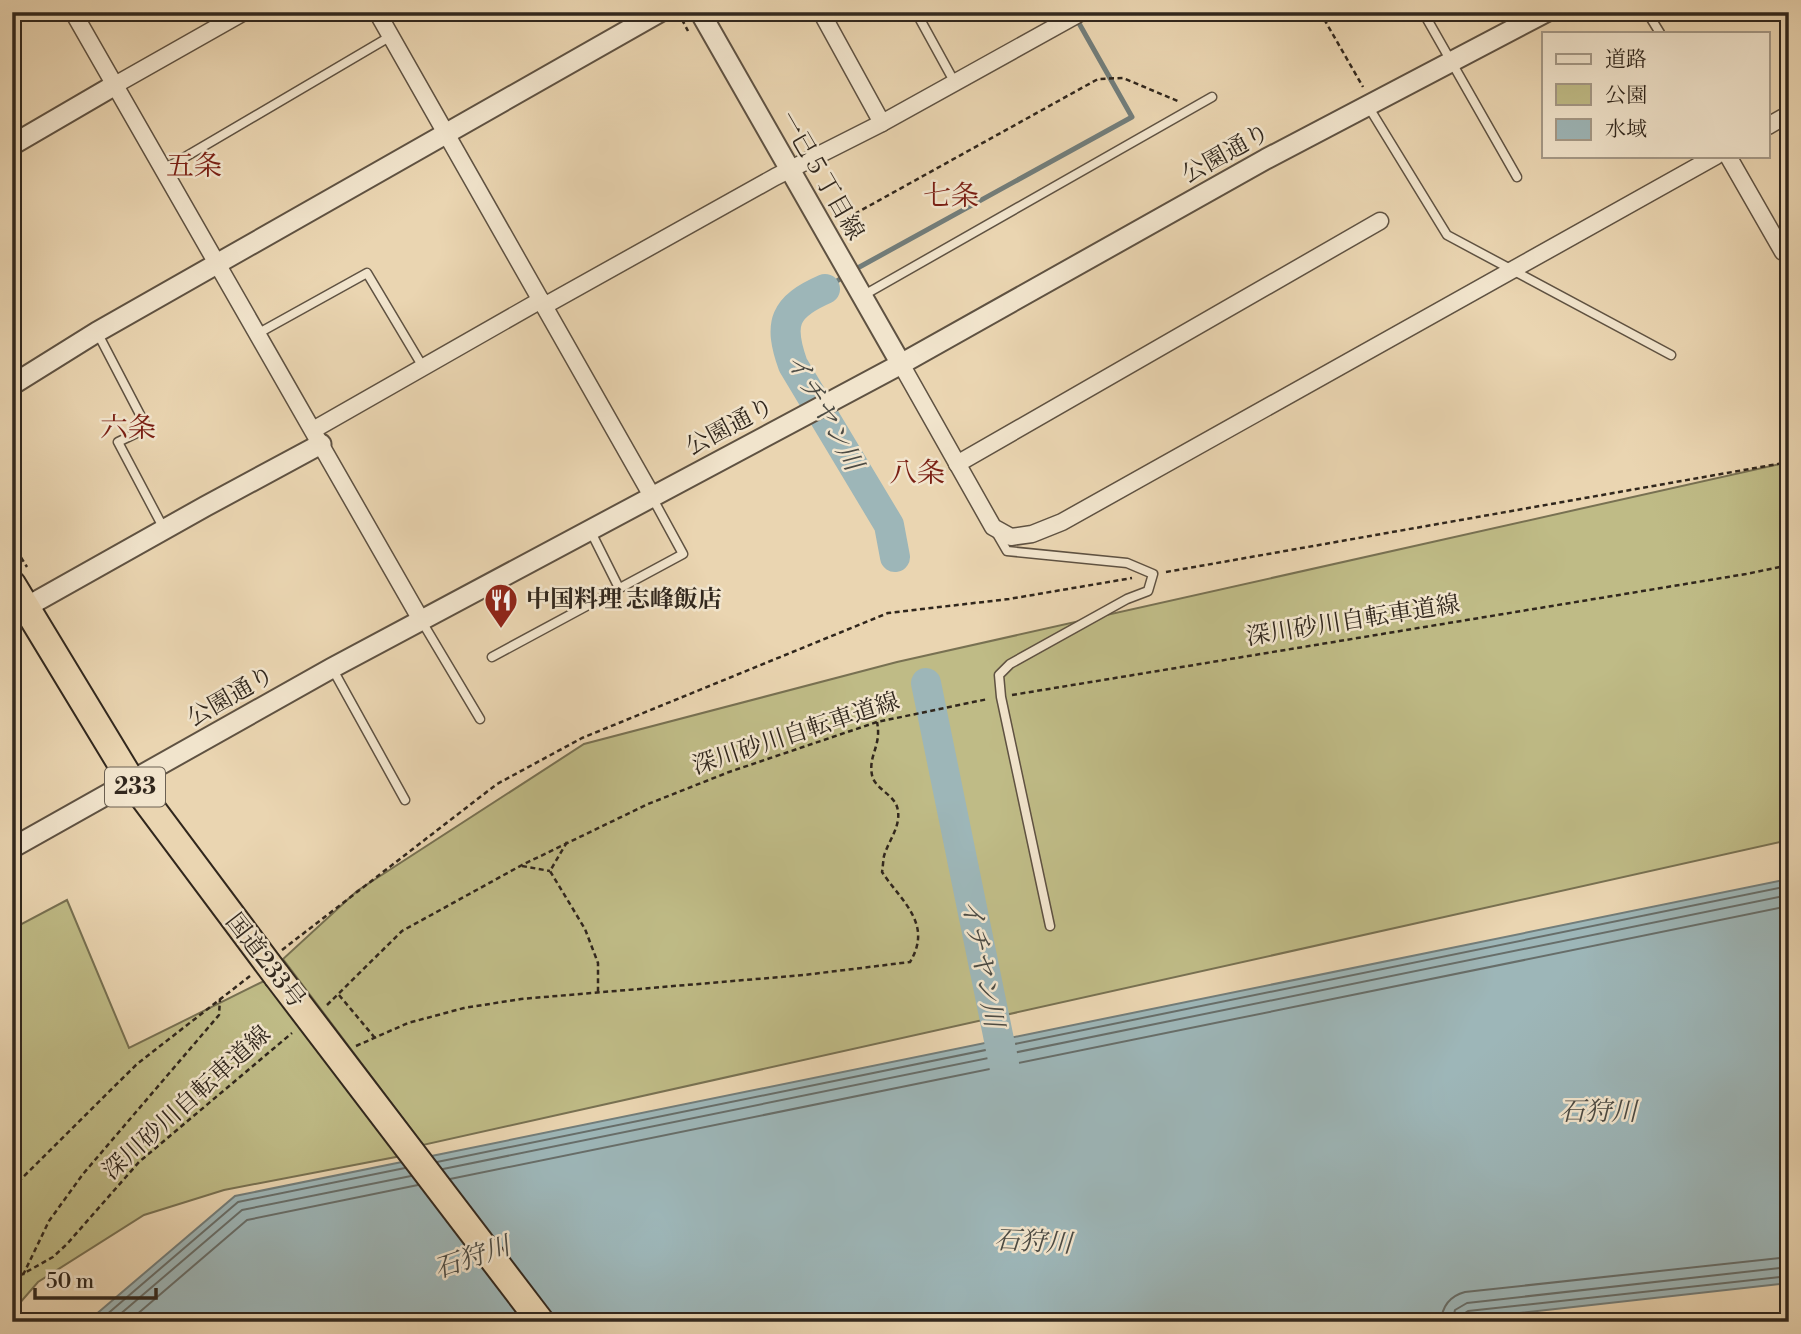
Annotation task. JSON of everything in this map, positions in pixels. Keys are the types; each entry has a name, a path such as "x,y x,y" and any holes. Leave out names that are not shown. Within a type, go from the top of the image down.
{"highway":[{"name":"国道233号","path":"12,584 19,612 132,782 541,1322"}],"street":[{"path":"73,12 421,620"},
{"path":"12,145 244,12"},
{"path":"377,12 652,496"},
{"path":"12,385 97,332 660,12"},
{"name":"一已５丁目線","path":"700,12 901,364"},
{"path":"821,12 883,123"},
{"path":"19,612 164,530 317,437 423,367 789,170 883,123 1082,12"},
{"name":"公園通り","path":"15,839 132,782 332,668 901,364 1164,216 1366,98 1450,63 1546,12"},
{"path":"1770,125 1789,114"},
{"path":"901,364 993,527 1011,537 1032,534 1062,522 1712,158"},
{"path":"1729,158 1783,252 1789,249"},
{"path":"957,464 1380,220"}],"lane":[{"path":"916,12 955,83"},
{"path":"1423,12 1517,177"},
{"path":"1647,12 1659,32"},
{"path":"163,170 391,36"},
{"path":"861,296 1212,97"},
{"path":"1366,98 1447,235 1671,355"},
{"path":"257,334 367,273 423,367"},
{"path":"97,332 147,428 118,442 164,530"},
{"path":"492,657 683,554 652,496"},
{"path":"993,527 1007,551 1127,563 1153,574 1148,591 1127,599 1010,664 999,675 1001,697 1050,926"},
{"path":"590,529 619,588"},
{"path":"421,620 480,719"},
{"path":"332,668 405,800"}],"path":[{"path":"1320,12 1366,98"},
{"path":"840,222 1098,79 1123,78 1194,107"},
{"path":"12,1188 137,1064 220,999 272,969 295,938 497,784 582,738 710,684 888,613 1009,600 1789,461"},
{"name":"深川砂川自転車道線","path":"318,1012 339,995 402,931 522,865 648,804 718,776 877,722 1001,697 1746,575 1789,565"},
{"path":"356,1046 408,1023 464,1008 521,999 804,975 910,961 917,950 919,932 914,915 882,872 884,855 897,828 898,815 896,805 872,777 871,762 880,736 877,722"},
{"path":"550,871 567,842"},
{"path":"522,865 550,871 585,929 598,963 598,994"},
{"path":"339,995 374,1038"},
{"path":"23,1275 49,1221 83,1174 219,1015 220,999"},
{"name":"深川砂川自転車道線","path":"12,1280 53,1257 139,1163 298,1029"}],"green space":[{"path":"1789,462 1789,840 423,1145 283,959 357,891 584,744 897,662"},
{"path":"67,900 129,1048 264,981 401,1156 224,1190 144,1215 38,1282 12,1312 12,929"}],"water":[{"name":"石狩川","path":"1789,879 1789,1283 1438,1322 87,1322 235,1196"}],"waterway":[{"name":"イチヤン川","path":"854,270 1132,117 1076,18"},
{"name":"イチヤン川","path":"825,289 846,275"},
{"name":"イチヤン川","path":"825,289 801,303 788,318 788,350 793,365 889,525 895,557"},
{"name":"イチヤン川","path":"926,683 1007,1079"}],"place":[{"name":"中国料理 志峰飯店","path":"501,630"}],"district":[{"name":"五条","path":"194,166"},
{"name":"七条","path":"951,196"},
{"name":"六条","path":"128,428"},
{"name":"八条","path":"917,473"}]}
